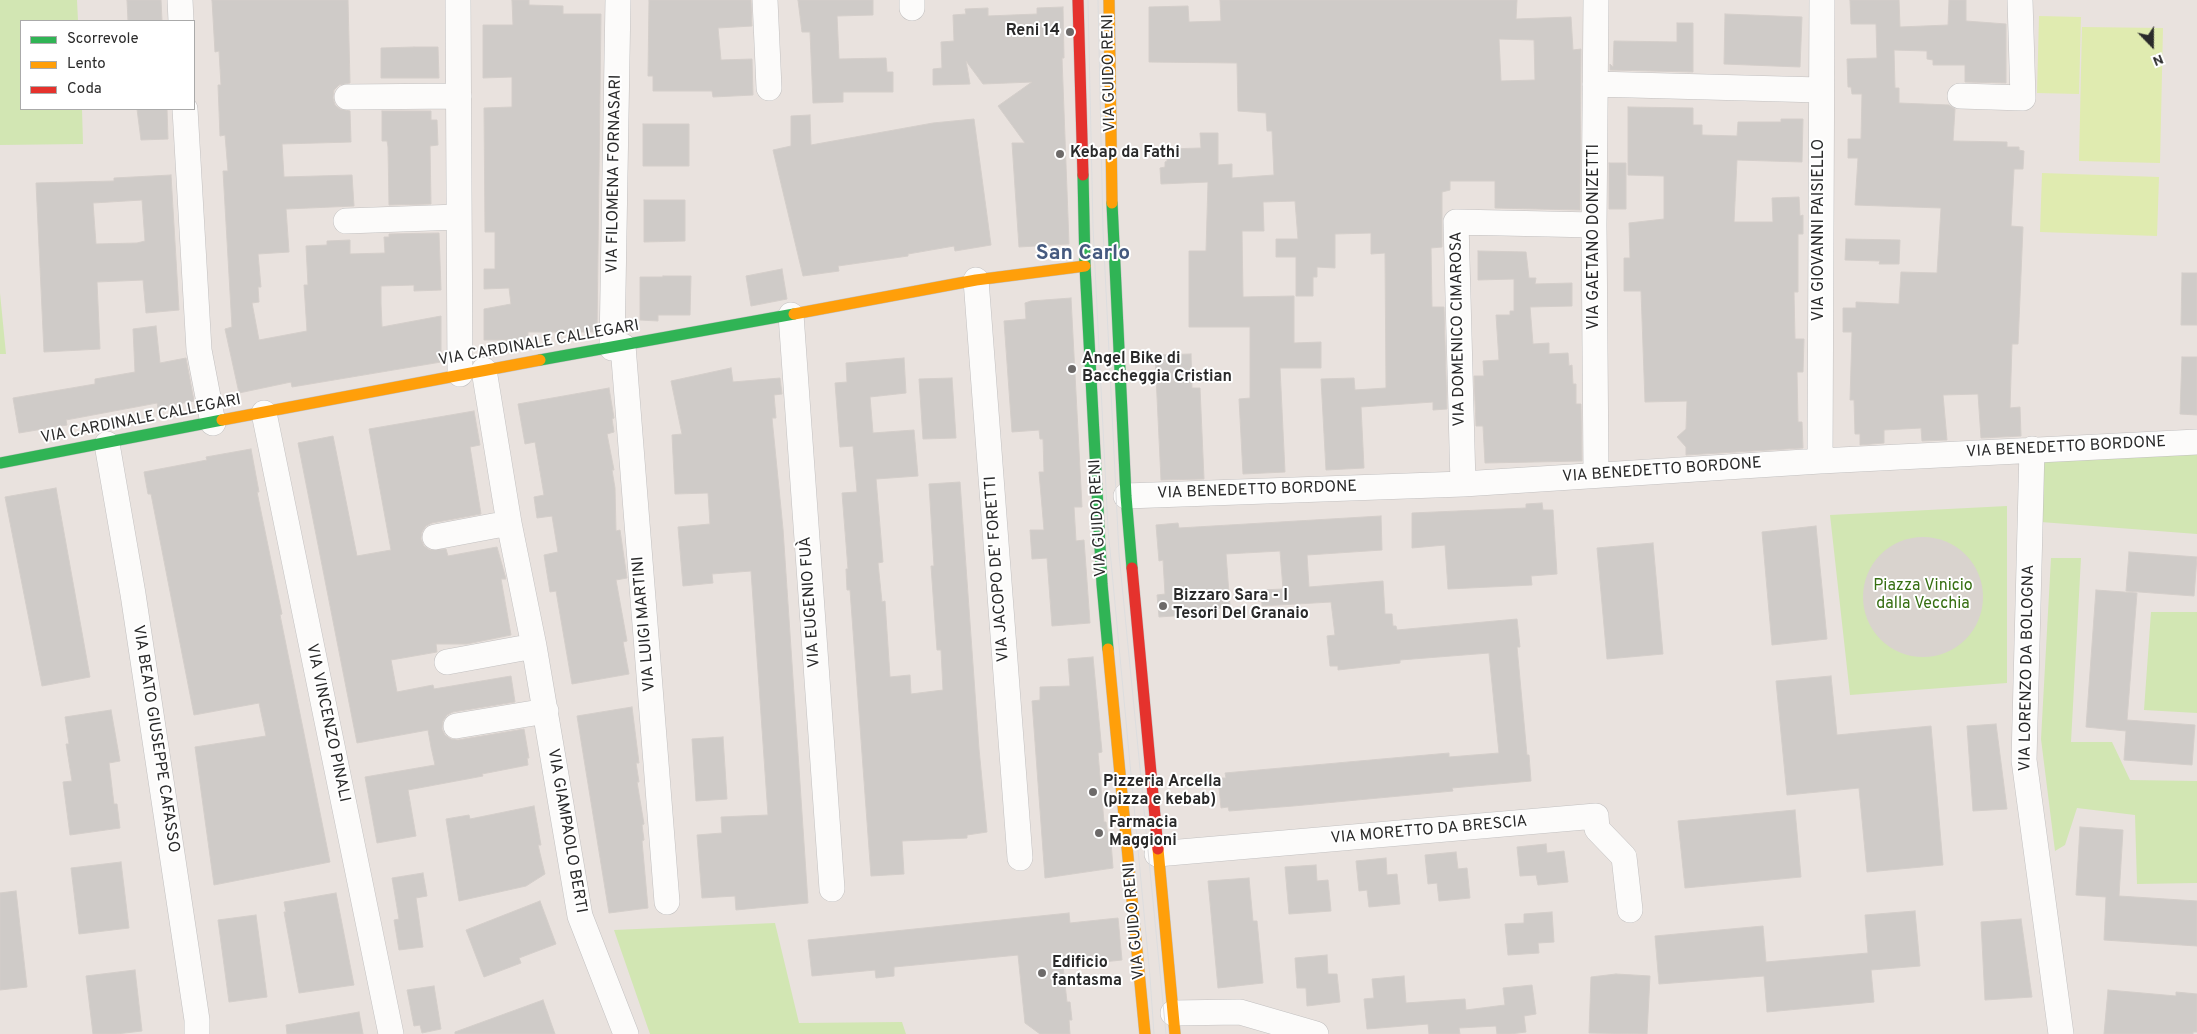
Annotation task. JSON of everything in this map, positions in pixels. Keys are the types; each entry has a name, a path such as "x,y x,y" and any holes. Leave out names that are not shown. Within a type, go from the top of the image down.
{"street":[{"path":"180,0 181,20"},
{"path":"458,0 460,374"},
{"name":"VIA FILOMENA FORNASARI","path":"618,0 618,347"},
{"path":"766,0 769,88"},
{"name":"VIA GUIDO RENI","path":"1078,0 1085,266 1102,584 1145,1034"},
{"name":"VIA GUIDO RENI","path":"1109,0 1113,235 1126,496 1132,587 1174,1024 1196,1012 1240,1012 1316,1034"},
{"name":"VIA GAETANO DONIZETTI","path":"1596,0 1594,225 1596,474"},
{"name":"VIA GIOVANNI PAISIELLO","path":"1820,461 1820,90 1822,0"},
{"path":"1960,96 2023,98 2020,0"},
{"path":"1595,84 1820,90"},
{"path":"347,97 459,96"},
{"path":"185,110 200,350 213,423"},
{"path":"346,221 458,217"},
{"name":"VIA DOMENICO CIMAROSA","path":"1463,484 1456,222 1594,225"},
{"name":"VIA CARDINALE CALLEGARI","path":"0,464 460,374 618,347 976,280 1085,266"},
{"name":"VIA JACOPO DE' FORETTI","path":"976,280 1020,858"},
{"name":"VIA EUGENIO FUÀ","path":"791,315 832,888"},
{"name":"VIA LUIGI MARTINI","path":"618,347 667,902"},
{"name":"VIA GIAMPAOLO BERTI","path":"484,370 509,523 546,711 580,916 626,1034"},
{"name":"VIA VINCENZO PINALI","path":"264,413 391,1034"},
{"name":"VIA BENEDETTO BORDONE","path":"1126,496 1463,484 1820,461 2197,442"},
{"name":"VIA BEATO GIUSEPPE CAFASSO","path":"107,444 133,594 197,1020 197,1034"},
{"name":"VIA LORENZO DA BOLOGNA","path":"2032,449 2024,760 2062,1034"},
{"path":"435,537 509,523"},
{"path":"447,662 534,646"},
{"path":"456,726 546,711"},
{"name":"VIA MORETTO DA BRESCIA","path":"1157,854 1596,816 1597,829 1624,857 1630,910"}],"green space":[{"path":"0,0 77,0 78,20 20,20 20,110 82,110 83,144 0,145"},
{"path":"2039,16 2081,17 2079,94 2037,93"},
{"path":"2082,27 2163,28 2160,163 2079,161"},
{"path":"2042,173 2159,177 2157,236 2040,232"},
{"path":"0,293 6,354 0,354"},
{"path":"2197,454 2197,534 2041,522 2042,461"},
{"name":"Piazza Vinicio dalla Vecchia","path":"2007,506 2007,683 1850,695 1830,515"},
{"path":"2051,558 2081,558 2071,742 2112,742 2130,780 2197,781 2197,883 2137,884 2135,815 2077,808 2065,845 2055,851 2041,739"},
{"path":"2151,612 2197,612 2197,713 2144,710"},
{"path":"775,923 799,1023 902,1022 906,1034 650,1034 614,930"}],"shaded area":[{"path":"1923,537 1946,542 1956,547 1965,555 1973,564 1978,574 1983,597 1978,620 1973,630 1965,639 1956,647 1946,652 1923,657 1900,652 1890,647 1881,639 1873,630 1868,620 1863,597 1868,574 1873,564 1881,555 1890,547 1900,542"}],"building":[{"path":"127,0 161,0 162,20 128,20"},
{"path":"212,0 348,0 350,83 339,85 334,90 333,98 335,105 340,109 350,111 351,142 282,144 284,177 352,175 354,206 286,209 289,252 258,254 261,287 258,287 259,302 252,303 259,340 307,331 304,285 308,285 306,246 327,245 327,241 350,240 350,254 385,253 384,237 389,237 389,234 439,233 441,290 414,291 414,285 381,286 381,304 382,327 441,316 441,362 292,387 291,382 239,393 225,329 232,327 223,171 228,171 225,135 220,136 218,85 221,85 219,51 215,52"},
{"path":"512,0 529,0 529,5 563,6 563,14 601,14 597,332 528,332 528,340 484,340 484,309 511,304 509,288 484,289 484,269 495,269 495,232 485,232 484,108 512,107 512,77 483,78 483,25 513,25"},
{"path":"649,0 751,0 752,26 718,28 721,60 752,59 753,95 713,97 712,91 653,91 653,76 648,76"},
{"path":"798,0 873,0 873,15 837,16 839,59 886,58 887,72 893,72 893,92 843,92 843,102 813,103 810,32 802,32"},
{"path":"1220,0 1517,0 1516,19 1571,17 1573,50 1581,49 1580,210 1495,208 1495,181 1450,181 1450,190 1442,192 1442,247 1431,248 1432,307 1444,307 1447,409 1433,410 1433,402 1361,407 1364,468 1326,470 1321,379 1354,378 1355,390 1386,388 1385,253 1371,254 1371,233 1335,234 1335,268 1317,267 1317,277 1313,277 1313,296 1296,296 1296,257 1276,257 1276,239 1298,239 1295,201 1263,202 1264,231 1242,231 1243,297 1294,296 1294,343 1321,342 1321,368 1280,368 1285,472 1243,474 1239,399 1250,398 1250,327 1189,327 1189,251 1206,251 1208,182 1161,184 1160,168 1165,167 1167,149 1201,148 1200,133 1218,133 1218,165 1232,164 1232,178 1274,175 1272,131 1267,131 1266,113 1238,111 1237,63 1149,62 1149,7 1188,6 1189,22 1221,21","holes":["1499,39 1534,40 1535,80 1501,81"]},
{"path":"1850,0 1899,0 1900,27 1948,25 1949,0 1966,0 1966,21 2006,24 2006,83 1965,82 1965,65 1933,65 1933,60 1927,59 1927,51 1894,50 1895,88 1899,88 1899,103 1949,105 1955,109 1953,141 2007,142 2007,147 2019,147 2019,150 2024,151 2023,169 2014,169 2011,226 2023,227 2018,344 2012,344 2010,408 2020,407 2021,436 1981,438 1978,394 1943,395 1947,440 1922,441 1921,428 1884,430 1884,443 1860,445 1860,434 1855,434 1854,400 1850,400 1852,332 1843,332 1843,308 1856,308 1856,302 1899,304 1901,272 1937,273 1941,208 1855,205 1858,158 1848,158 1848,139 1861,139 1862,94 1852,94 1851,87 1848,87 1847,59 1877,58 1876,24 1851,24"},
{"path":"1063,7 1064,58 1062,58 1069,244 1019,247 1012,143 1025,143 998,106 1032,82 983,84 966,61 970,84 933,85 933,69 942,68 941,42 954,41 953,15 966,14 965,9 988,8 988,16 1037,14 1037,8"},
{"path":"1725,14 1802,17 1800,67 1724,64"},
{"path":"1677,23 1693,23 1693,72 1610,70 1610,64 1613,67 1614,41 1677,42"},
{"path":"438,47 439,78 381,78 381,48"},
{"path":"1628,107 1693,108 1693,125 1702,125 1702,135 1737,136 1738,122 1781,122 1781,119 1803,119 1802,162 1737,160 1734,222 1773,222 1772,198 1799,197 1800,216 1803,215 1803,234 1798,234 1798,292 1794,292 1795,339 1804,339 1803,372 1797,372 1798,422 1802,422 1803,448 1686,455 1686,447 1677,437 1686,429 1687,401 1645,402 1641,291 1624,291 1624,258 1630,258 1629,223 1664,219 1664,176 1628,175"},
{"path":"137,110 167,110 168,139 141,140"},
{"path":"382,111 431,111 431,120 437,120 438,145 430,146 431,204 389,205 388,147 387,141 382,141"},
{"path":"810,115 811,145 933,123 974,119 991,245 955,251 954,246 908,254 908,256 838,266 839,271 803,276 773,150 791,146 791,116"},
{"path":"643,124 689,124 689,166 643,166"},
{"path":"1609,163 1626,163 1626,209 1609,209"},
{"path":"171,175 179,310 146,313 143,280 97,282 100,349 44,352 36,183 114,181 114,178","holes":["142,200 145,241 137,243 96,244 93,203"]},
{"path":"644,200 685,200 685,241 644,242"},
{"path":"1846,239 1900,240 1899,264 1879,264 1880,261 1845,260"},
{"path":"1478,251 1526,252 1529,278 1536,278 1535,284 1572,283 1572,306 1530,307 1533,344 1549,343 1549,354 1568,353 1569,366 1572,365 1573,384 1576,384 1576,404 1581,404 1582,461 1485,463 1483,426 1476,426 1474,376 1484,376 1483,361 1499,360 1496,315 1510,315 1510,311 1514,311 1514,279 1478,280"},
{"path":"782,269 787,299 751,306 746,276"},
{"path":"2182,273 2197,273 2197,325 2181,325"},
{"path":"691,276 690,315 658,315 658,321 640,320 640,277"},
{"path":"1071,298 1082,507 1074,507 1076,541 1084,540 1090,623 1052,626 1047,558 1032,559 1030,530 1044,530 1039,472 1044,472 1043,439 1040,439 1039,430 1012,432 1004,321 1026,319 1025,303"},
{"path":"156,326 160,363 186,358 194,401 158,408 157,403 66,420 67,425 19,433 13,398 95,384 95,379 135,372 133,329"},
{"path":"1191,354 1192,388 1200,388 1204,479 1161,480 1155,355"},
{"path":"2182,357 2197,357 2197,415 2180,414"},
{"path":"904,358 906,393 870,397 873,433 914,430 918,476 876,479 883,562 878,563 882,602 885,601 890,677 910,675 911,694 943,690 941,650 937,650 931,566 934,566 929,484 960,482 979,749 987,832 967,835 967,838 902,841 904,874 871,876 850,590 847,590 846,569 848,569 842,493 857,492 853,446 840,447 835,383 847,382 846,363"},
{"path":"731,368 733,382 780,378 782,394 774,395 776,418 772,418 783,529 808,903 736,910 735,896 702,898 697,835 722,833 721,817 768,815 751,571 712,574 713,583 683,586 678,527 710,524 708,493 675,494 672,435 682,434 671,381"},
{"path":"952,378 956,438 923,439 919,379"},
{"path":"609,388 614,418 612,419 614,432 607,434 614,470 612,470 615,488 616,531 620,530 627,578 616,580 627,641 623,642 629,674 572,684 556,591 550,592 544,555 558,552 552,516 537,518 534,497 544,495 535,442 525,444 518,404"},
{"path":"474,411 480,445 470,447 481,514 432,523 426,526 422,532 421,539 424,546 430,550 446,549 448,556 497,547 506,579 501,579 511,635 467,644 436,644 437,652 391,660 397,692 433,685 434,689 511,676 515,702 453,712 447,715 443,721 442,729 445,735 451,739 458,740 524,729 529,758 527,758 528,765 482,774 483,776 408,790 416,836 377,843 365,777 435,765 428,730 357,743 298,443 333,436 357,556 391,550 369,429"},
{"path":"251,449 259,492 257,492 282,614 280,615 330,862 214,885 195,747 266,736 259,703 194,715 151,494 148,494 144,472 207,460 206,457"},
{"path":"56,488 90,677 42,686 5,497"},
{"path":"1542,503 1543,510 1553,510 1557,574 1531,576 1532,585 1448,589 1445,545 1412,548 1412,513 1526,508 1526,504"},
{"path":"1381,516 1382,550 1307,555 1309,587 1383,581 1385,614 1392,614 1393,626 1396,626 1397,630 1517,619 1520,647 1517,647 1531,781 1452,788 1453,791 1293,806 1229,811 1228,807 1221,808 1218,778 1226,778 1225,773 1449,753 1449,757 1499,753 1489,653 1400,660 1400,663 1338,670 1338,666 1330,666 1327,636 1335,635 1331,602 1262,606 1261,590 1283,589 1280,551 1226,554 1230,607 1202,610 1202,614 1159,617 1157,595 1165,594 1163,560 1159,561 1156,525 1178,523 1179,528"},
{"path":"1816,526 1827,639 1772,645 1762,532"},
{"path":"1653,543 1663,654 1607,659 1597,548"},
{"path":"2129,552 2197,557 2194,596 2126,591"},
{"path":"2096,590 2137,593 2127,720 2195,725 2192,765 2124,760 2126,731 2086,727"},
{"path":"1093,657 1102,752 1098,753 1104,822 1106,822 1109,843 1111,842 1113,868 1045,878 1032,701 1040,700 1040,687 1070,686 1068,659"},
{"path":"1831,676 1837,735 1931,726 1943,865 1867,872 1859,788 1787,795 1776,681"},
{"path":"632,707 639,763 636,763 639,782 637,782 644,824 642,825 644,840 642,841 648,908 609,913 577,716"},
{"path":"111,710 120,761 109,763 114,804 117,804 120,828 70,835 63,782 72,781 66,744 69,744 65,717"},
{"path":"1996,724 2007,809 1973,811 1967,726"},
{"path":"723,737 727,799 696,801 692,739"},
{"path":"534,806 541,845 538,845 545,874 526,886 459,901 446,819 469,815 470,819"},
{"path":"1795,810 1801,877 1685,888 1678,821"},
{"path":"2080,827 2123,830 2119,896 2197,901 2197,946 2104,940 2106,897 2076,895"},
{"path":"1546,844 1547,853 1564,851 1568,882 1538,885 1536,875 1520,876 1517,847"},
{"path":"1456,852 1458,869 1467,868 1470,898 1439,901 1437,883 1428,884 1425,855"},
{"path":"1386,858 1387,875 1397,874 1400,904 1369,907 1367,890 1359,891 1356,861"},
{"path":"121,862 129,928 79,934 71,868"},
{"path":"1316,865 1317,881 1328,880 1331,911 1289,914 1285,867"},
{"path":"423,873 427,896 416,898 423,947 399,950 394,920 399,919 392,878"},
{"path":"1249,878 1253,921 1257,921 1263,983 1218,988 1208,881"},
{"path":"16,891 27,987 0,990 0,893"},
{"path":"336,893 354,985 299,993 284,912 286,912 284,902"},
{"path":"540,901 556,944 519,958 521,963 484,977 466,930"},
{"path":"1915,911 1920,966 1871,970 1874,1002 1767,1012 1764,976 1659,984 1655,936 1763,926 1766,962 1868,953 1865,915"},
{"path":"1552,912 1554,942 1538,943 1539,953 1508,955 1505,924 1524,923 1524,914"},
{"name":"Edificio fantasma","path":"1069,913 1070,923 1118,918 1122,960 1063,966 1067,1002 1070,1002 1072,1020 1069,1020 1070,1034 1040,1034 1025,1023 1018,955 894,967 894,976 876,978 875,970 812,976 808,940"},
{"path":"256,915 267,997 229,1002 218,920"},
{"path":"2021,919 2032,997 1985,1000 1981,922"},
{"path":"1327,955 1328,974 1337,974 1340,1002 1307,1006 1306,988 1297,988 1295,958"},
{"path":"135,970 142,1031 93,1034 86,976"},
{"path":"1616,974 1650,976 1647,1034 1589,1033 1591,977"},
{"path":"1404,976 1406,1003 1465,999 1466,1010 1505,1005 1503,988 1532,985 1536,1014 1524,1016 1526,1032 1510,1034 1497,1034 1496,1026 1459,1028 1460,1034 1429,1034 1428,1024 1367,1029 1364,999 1374,998 1372,979"},
{"path":"434,986 441,1029 422,1033 420,1025 414,1026 407,990"},
{"path":"2108,990 2176,996 2176,992 2197,994 2197,1032 2193,1032 2193,1034 2104,1034"},
{"path":"543,1000 555,1034 455,1034 455,1032"},
{"path":"359,1012 363,1034 287,1034 286,1025"}],"tram line":[{"path":"1088,0 1093,227 1108,529 1154,1034"},
{"path":"1098,0 1103,230 1119,554 1166,1034"}],"traffic: fast":[{"path":"1083,175 1085,266 1102,584 1108,649"},
{"path":"1112,203 1126,496 1132,568"},
{"path":"540,360 794,314"},
{"path":"0,463 222,420"}],"traffic: slow":[{"path":"1109,0 1112,203"},
{"path":"794,314 976,280 1085,266"},
{"path":"222,420 540,360"},
{"path":"1108,649 1145,1034"},
{"path":"1158,849 1175,1034"}],"traffic: jam":[{"path":"1078,0 1083,175"},
{"path":"1132,568 1158,849"}],"place":[{"name":"Reni 14","path":"1070,32"},
{"name":"Kebap da Fathi","path":"1060,154"},
{"name":"Angel Bike di Baccheggia Cristian","path":"1072,369"},
{"name":"Bizzaro Sara - I Tesori Del Granaio","path":"1163,606"},
{"name":"Pizzeria Arcella (pizza e kebab)","path":"1093,792"},
{"name":"Farmacia Maggioni","path":"1099,833"},
{"name":"Edificio fantasma","path":"1042,973"}],"district":[{"name":"San Carlo","path":"1083,255"}]}
